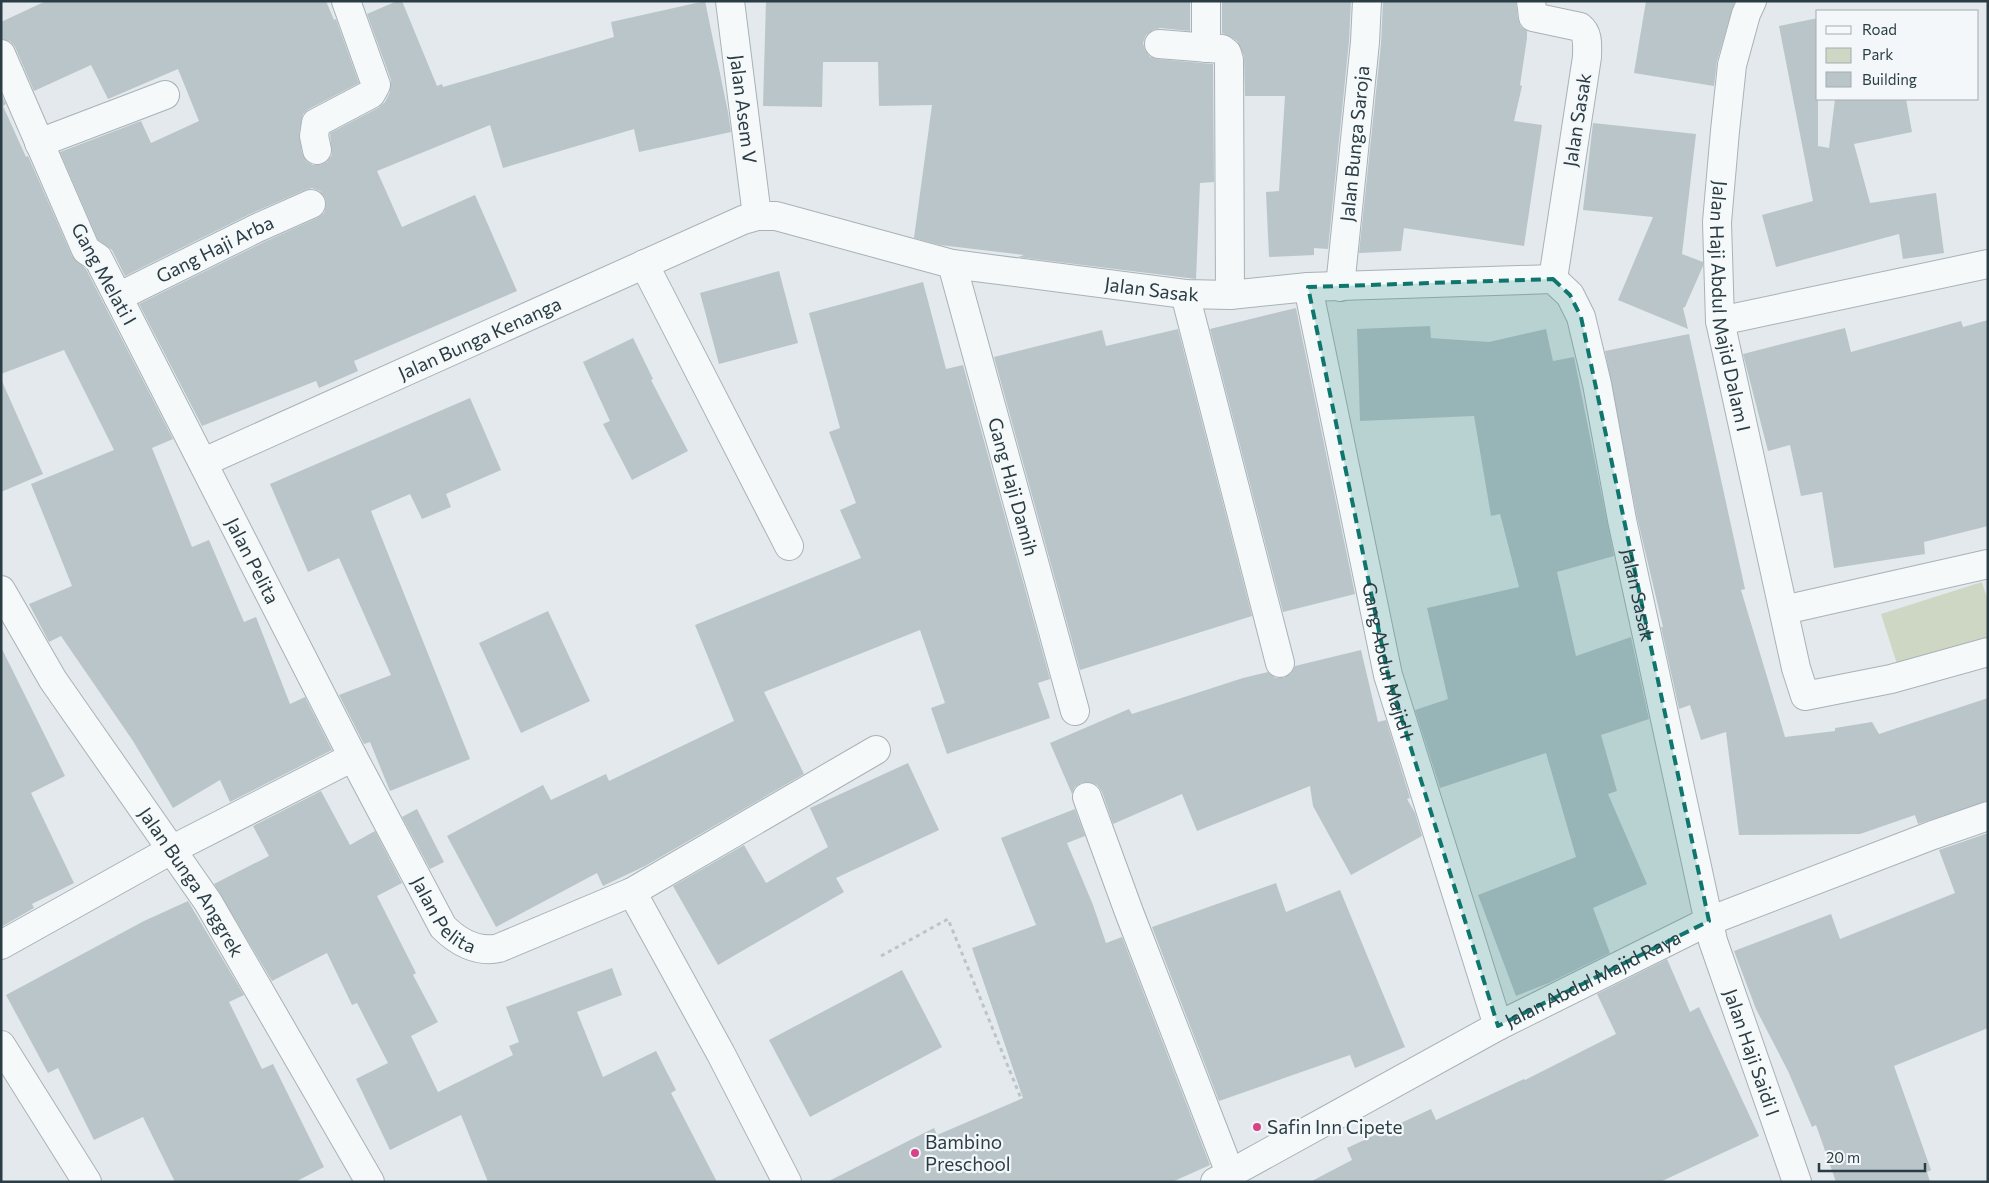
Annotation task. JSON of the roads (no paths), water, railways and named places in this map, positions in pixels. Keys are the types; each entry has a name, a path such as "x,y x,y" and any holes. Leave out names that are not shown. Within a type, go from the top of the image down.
{"street":[{"path":"317,150 314,136 316,122 371,94 376,85 346,1"},
{"name":"Jalan Asem V","path":"730,1 757,216"},
{"path":"1206,1 1206,48"},
{"name":"Jalan Bunga Saroja","path":"1340,287 1365,42 1366,1"},
{"name":"Jalan Sasak","path":"1531,1 1533,17 1580,27 1586,36 1587,57 1553,279"},
{"name":"Jalan Haji Abdul Majid Dalam I","path":"1752,1 1746,14 1732,65 1725,130 1717,222 1720,321 1796,668 1805,696 1892,680 1988,652"},
{"path":"1159,44 1222,49 1227,54 1230,295"},
{"name":"Gang Melati I","path":"1,54 86,250 98,258 204,462"},
{"path":"39,143 165,95"},
{"name":"Gang Haji Arba","path":"118,297 257,228 311,204"},
{"name":"Jalan Sasak","path":"757,216 776,216 952,264 1185,294 1230,295 1308,286 1340,287 1553,279 1570,295 1582,317 1597,384 1622,520 1709,921"},
{"name":"Jalan Bunga Kenanga","path":"204,462 644,264 743,220 757,216"},
{"path":"644,264 789,546"},
{"name":"Gang Haji Damih","path":"952,264 1075,711"},
{"path":"1720,321 1988,264"},
{"name":"Gang Abdul Majid I","path":"1308,286 1388,675 1498,1026"},
{"path":"1185,294 1280,663"},
{"name":"Jalan Pelita","path":"204,462 353,757 443,927 454,938 465,944 490,950 499,948 632,892 876,750"},
{"path":"1784,610 1988,564"},
{"name":"Jalan Bunga Anggrek","path":"1,590 53,680 208,902 370,1182"},
{"path":"1,945 171,850 353,757"},
{"path":"1087,797 1222,1177"},
{"name":"Jalan Abdul Majid Raya","path":"1222,1177 1498,1026 1709,921 1933,835 1988,816"},
{"path":"632,892 721,1054 787,1182"},
{"name":"Jalan Haji Saidi I","path":"1709,921 1713,941 1797,1182"},
{"path":"1,1044 87,1182"}],"place":[{"name":"Safin Inn Cipete","path":"1257,1127"},
{"name":"Bambino Preschool","path":"915,1153"}]}
